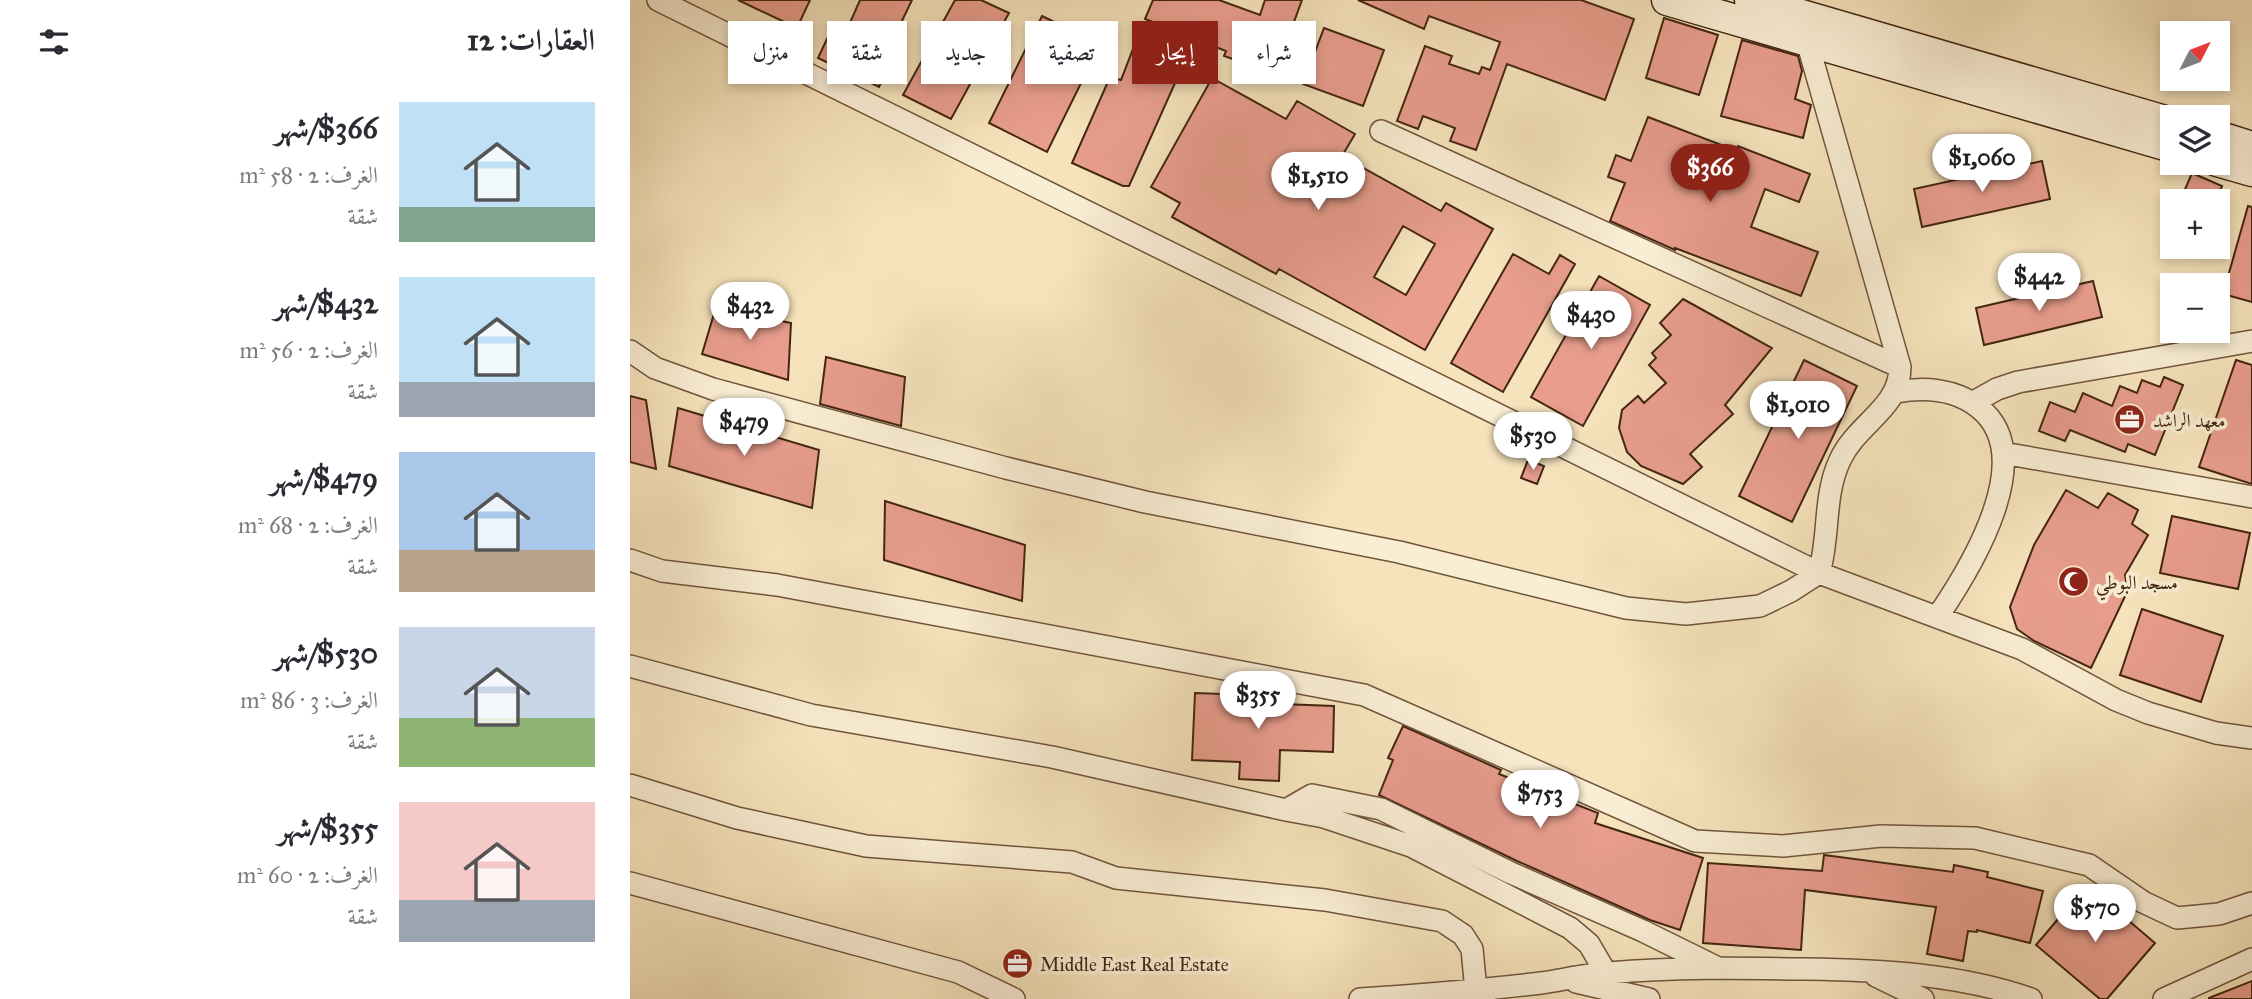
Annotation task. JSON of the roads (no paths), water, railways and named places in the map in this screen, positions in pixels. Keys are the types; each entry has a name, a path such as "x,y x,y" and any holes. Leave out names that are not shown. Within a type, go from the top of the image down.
{"street":[{"path":"659,0 1819,573 2022,649 2116,700 2148,713 2216,733 2252,738"},
{"path":"1667,0 1808,29 2160,120"},
{"path":"1750,0 1808,29 2160,143"},
{"path":"630,351 655,368 713,389 1006,468 1145,502 1399,552 1626,608 1686,614 1760,606 1791,592 1819,573 1826,542 1830,492 1840,459 1857,432 1896,392 1900,379 1900,367 1808,29"},
{"path":"1381,131 1900,367"},
{"path":"2230,140 2252,147"},
{"path":"2230,164 2252,171"},
{"path":"1972,403 1997,389 2018,382 2252,341"},
{"path":"1896,392 1934,390 1972,403 1990,420 2003,453 2002,485 1987,528 1966,573 1938,616"},
{"path":"2003,453 2252,497"},
{"path":"630,560 662,571 777,585 1364,695 1695,841 1783,846 1881,836 1975,838 2089,865 2143,902 2177,918 2220,914 2252,903"},
{"path":"630,666 811,715 1052,757 1324,817 1411,846 1570,928 1589,944 1606,973"},
{"path":"630,785 737,818 866,846 1072,862 1116,878 1325,900 1442,921 1463,935 1472,949 1481,995"},
{"path":"1286,810 1312,795 1381,809 1511,873 1643,931 1717,968"},
{"path":"630,883 958,972 1014,999"},
{"path":"2164,999 2252,959"},
{"path":"1360,999 1481,995 1606,973 1717,968 1865,970 1932,976 1997,987 2031,999"},
{"path":"1865,970 1923,999"},
{"path":"1567,980 1649,999"}],"place":[{"name":"معهد الراشد","path":"2130,420"},
{"name":"مسجد البوطي","path":"2073,582"},
{"name":"Middle East Real Estate","path":"1017,964"}]}
